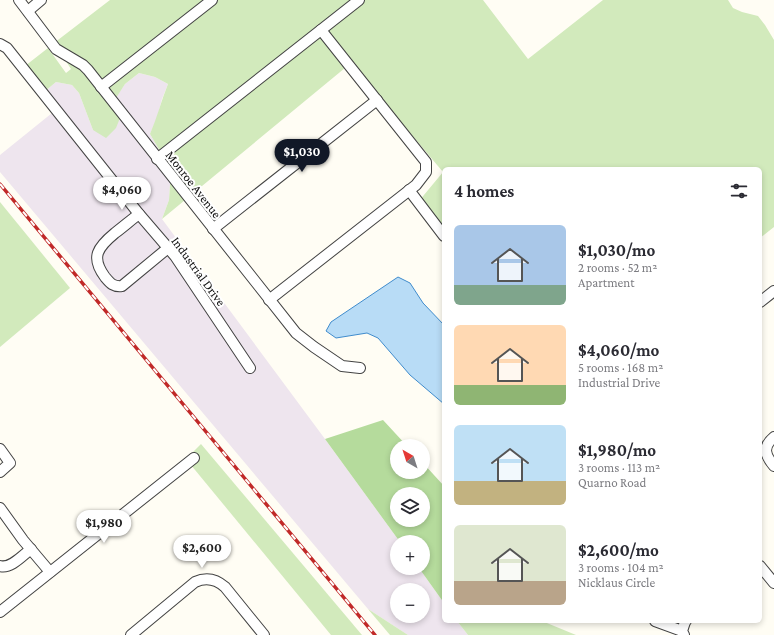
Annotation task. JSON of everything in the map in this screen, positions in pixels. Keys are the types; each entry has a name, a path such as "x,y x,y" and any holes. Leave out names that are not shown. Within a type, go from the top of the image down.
{"street":[{"name":"Monroe Avenue","path":"19,0 56,49 83,65 296,333 342,366 360,368"},
{"path":"28,11 41,0"},
{"path":"101,87 212,0"},
{"path":"157,159 360,0"},
{"path":"270,300 409,190 424,177 426,172 426,162 321,30"},
{"name":"Industrial Drive","path":"0,44 7,48 139,214 175,256 250,368"},
{"path":"213,229 377,100"},
{"path":"409,190 442,233"},
{"path":"139,214 109,238 98,249 96,256 97,264 111,285 117,287 122,286 168,248"},
{"path":"762,300 774,291"},
{"path":"774,437 768,444 766,453 767,457 774,466"},
{"path":"0,449 10,463 0,472"},
{"path":"0,612 194,458"},
{"path":"0,508 50,572"},
{"path":"0,566 3,567 10,564 31,549"},
{"path":"762,569 774,584"},
{"path":"131,635 195,582 206,579 217,581 225,587 264,635"},
{"path":"660,623 683,633 685,623"}],"shaded area":[{"path":"139,73 155,77 168,84 150,134 171,170 169,200 162,219 395,535 390,535 390,575 424,575 430,583 390,583 390,623 430,623 430,583 442,600 442,623 459,623 468,635 408,635 368,609 0,172 0,155 57,109 44,92 56,82 72,85 79,93 93,130 125,84"}],"green space":[{"path":"110,0 483,0 528,59 603,0 728,0 733,8 758,16 774,40 774,227 762,236 762,167 442,167 442,171 351,63 162,219 169,200 171,170 150,134 168,84 155,77 139,73 125,84 116,98 124,108 116,128 106,138 93,130 79,93 72,85 56,82 44,92 25,66 48,48 66,73 71,69 54,43"},
{"path":"442,173 442,226 419,201"},
{"path":"0,202 70,288 0,347"},
{"path":"383,420 401,439 390,439 390,479 430,479 430,471 442,484 442,600 424,575 430,575 430,535 395,535 325,439"},
{"path":"201,444 362,635 331,635 186,459"},
{"path":"368,609 408,635 390,635"},
{"path":"459,623 547,623 576,635 468,635"}],"water":[{"path":"398,277 410,283 423,303 442,323 442,402 410,375 378,338 367,333 336,338 326,331 331,322"}],"railway":[{"path":"0,184 375,635"}]}
